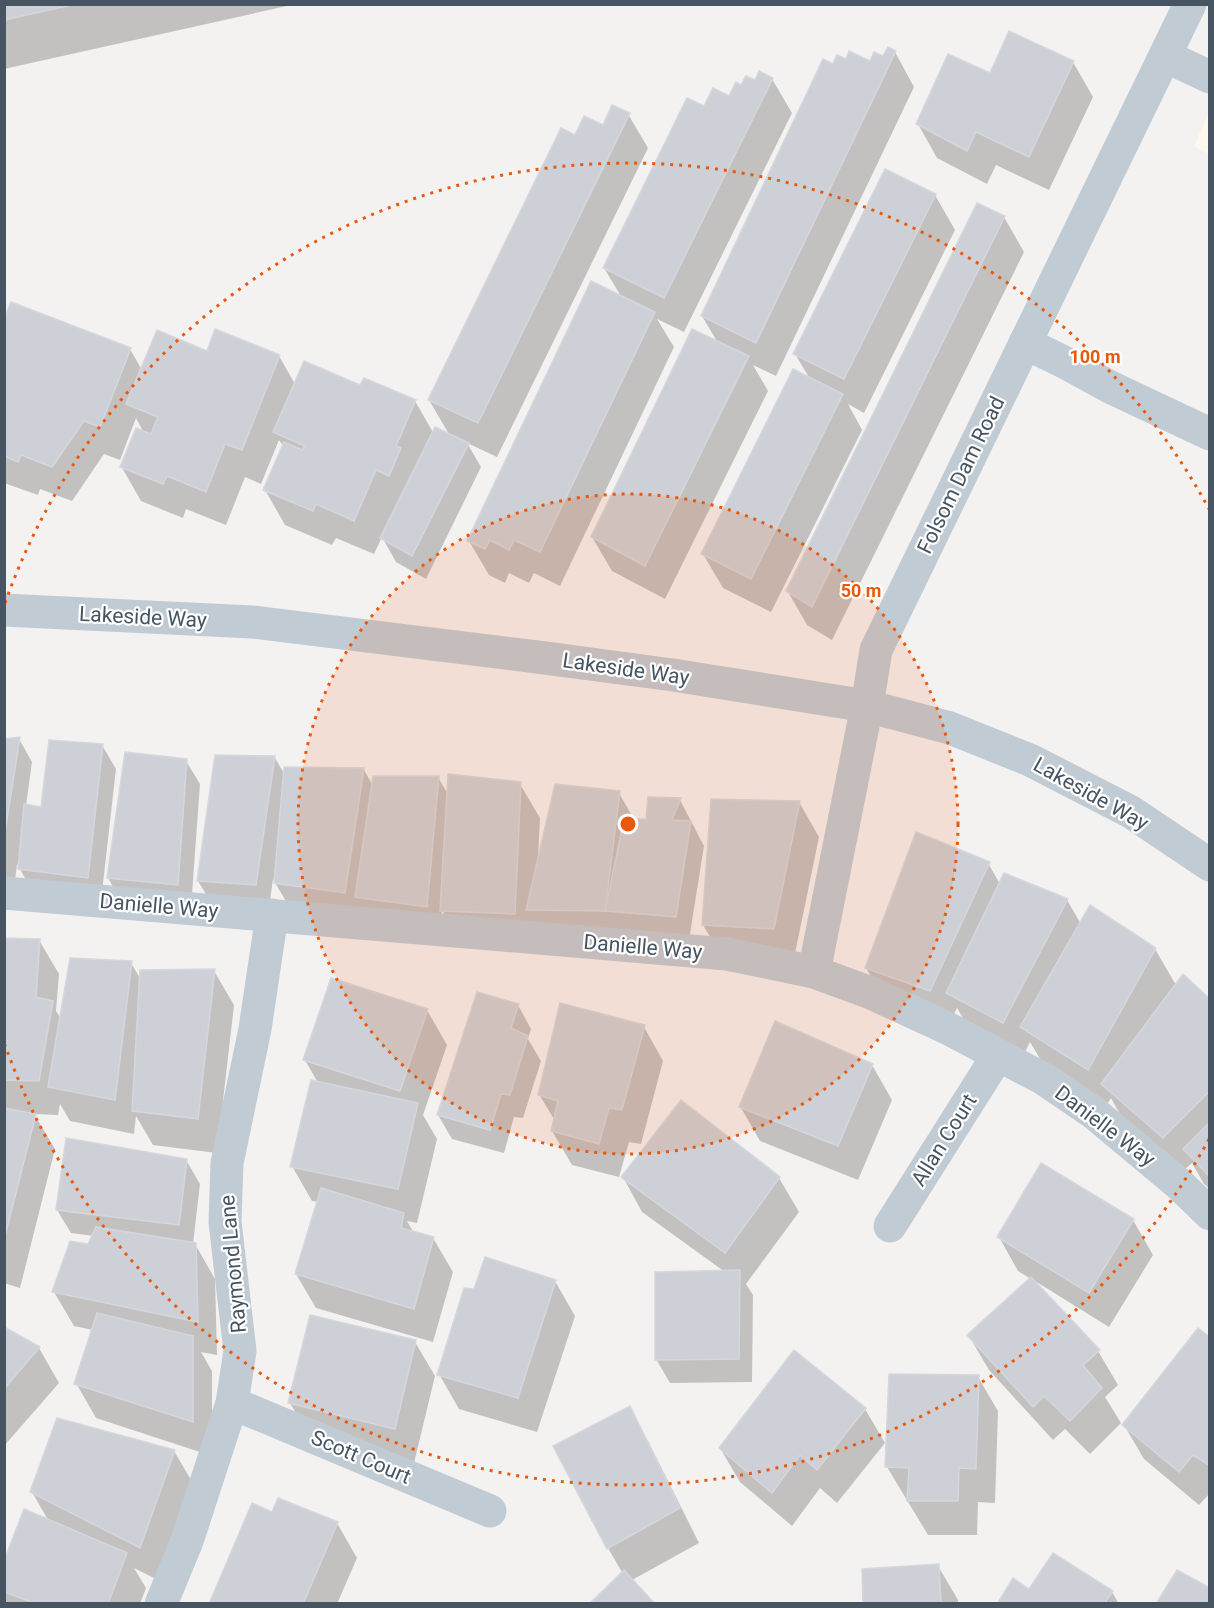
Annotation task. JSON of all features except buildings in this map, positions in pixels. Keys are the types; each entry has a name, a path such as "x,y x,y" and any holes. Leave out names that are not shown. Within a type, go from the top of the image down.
{"street":[{"name":"Folsom Dam Road","path":"814,972 876,650 1191,4"},
{"path":"1166,56 1209,76"},
{"path":"1025,343 1209,434"},
{"name":"Lakeside Way","path":"4,610 252,622 556,659 867,706 950,728 1030,760 1131,812 1209,866"},
{"name":"Danielle Way","path":"4,893 727,954 814,972 871,993 947,1028 1044,1079 1094,1113 1179,1184 1209,1214"},
{"name":"Raymond Lane","path":"161,1604 186,1540 232,1403 240,1351 225,1222 227,1163 255,1029 273,915"},
{"name":"Allan Court","path":"890,1226 998,1055"},
{"name":"Scott Court","path":"232,1403 489,1510"}],"shaded area":[{"path":"1209,112 1210,154 1194,146"}]}
